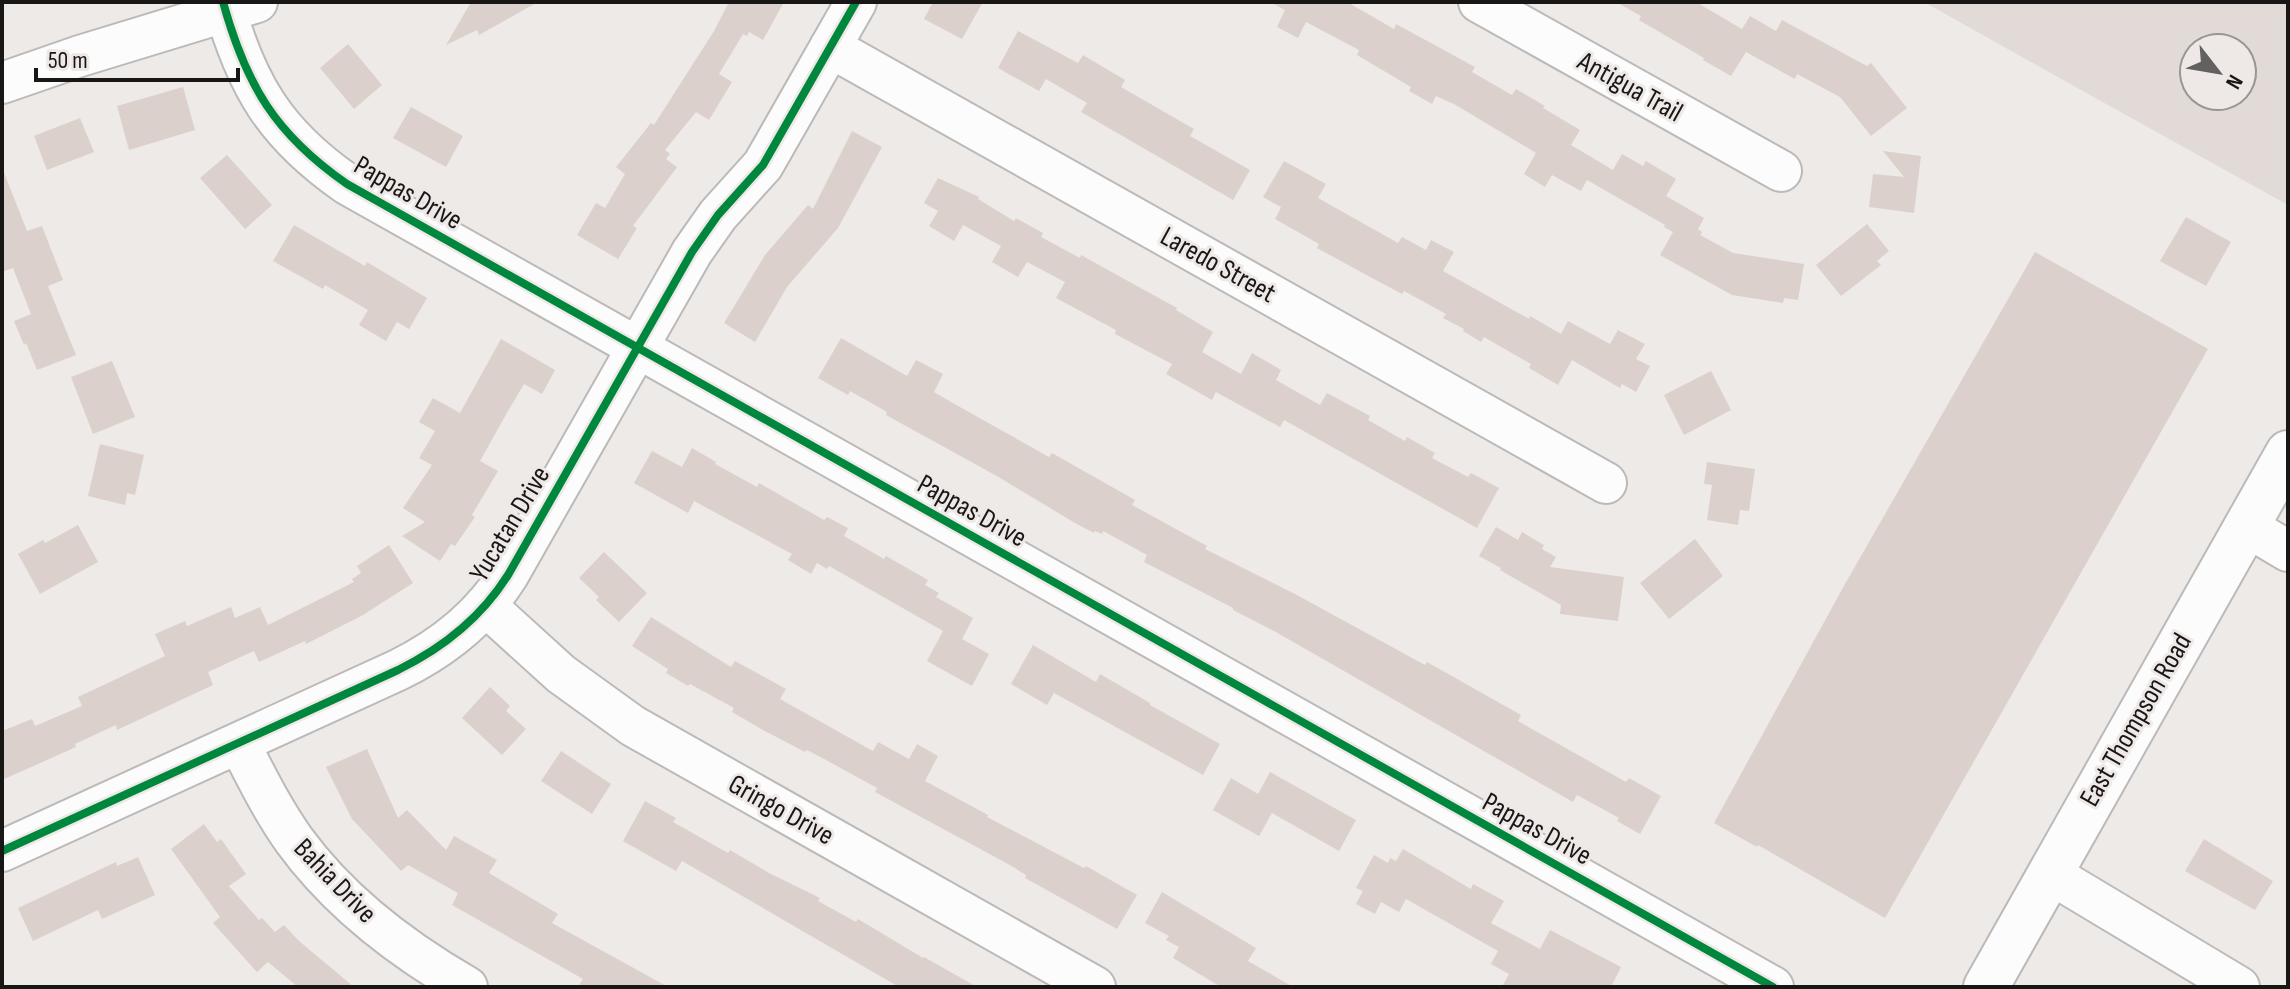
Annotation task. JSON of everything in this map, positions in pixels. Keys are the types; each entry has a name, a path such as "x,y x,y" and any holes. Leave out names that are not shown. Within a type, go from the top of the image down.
{"main road":[{"name":"East Thompson Road","path":"1986,987 2288,453"}],"street":[{"name":"Yucatan Drive","path":"2,851 428,655 463,629 508,575 706,229 763,165 856,2"},
{"name":"Antigua Trail","path":"1479,2 1781,171"},
{"path":"2,83 235,5"},
{"name":"Pappas Drive","path":"235,5 241,60 258,94 289,136 316,162 347,184 638,348 1720,974 1773,987"},
{"name":"Laredo Street","path":"830,47 1606,483"},
{"path":"2246,526 2288,551"},
{"name":"Gringo Drive","path":"485,605 561,674 633,726 1095,987"},
{"name":"Bahia Drive","path":"239,743 267,797 312,863 346,900 443,981"},
{"path":"2049,873 2239,987"}],"shaded area":[{"path":"1924,2 2288,2 2288,205"}],"building":[{"path":"471,2 538,2 479,35 477,30 446,45"},
{"path":"729,2 784,2 763,40 749,32 747,36 743,34 719,74 732,82 709,120 696,112 665,150 670,154 666,159 677,167 633,226 637,228 618,259 577,235 596,203 605,208 625,174 616,167 651,123 654,125"},
{"path":"933,2 983,2 962,39 924,19"},
{"path":"1270,2 1347,2 1394,29 1396,24 1475,67 1472,72 1512,95 1516,89 1545,106 1543,108 1580,130 1571,145 1613,170 1622,154 1643,166 1646,161 1676,179 1666,196 1704,218 1698,229 1702,232 1700,235 1733,253 1804,264 1798,300 1784,298 1783,303 1732,295 1660,255 1673,232 1665,225 1587,180 1581,191 1552,175 1545,187 1524,174 1536,153 1454,104 1436,96 1432,104 1409,91 1411,87 1357,55 1359,50 1306,22 1298,38 1277,27 1285,10"},
{"path":"1616,2 1696,2 1742,29 1750,16 1776,31 1782,20 1867,66 1871,63 1907,108 1871,136 1840,97 1797,74 1795,79 1746,52 1731,76 1639,20 1641,16"},
{"path":"1018,31 1078,63 1083,55 1125,80 1121,87 1194,129 1190,136 1250,170 1233,200 1081,112 1087,103 1046,79 1039,91 998,68"},
{"path":"348,44 382,85 354,109 320,68"},
{"path":"183,87 195,130 129,150 117,106"},
{"path":"411,107 463,136 446,167 393,138"},
{"path":"80,118 94,152 47,170 34,136"},
{"path":"852,131 882,147 838,228 787,287 755,342 724,323 765,255 808,205 813,209"},
{"path":"1883,151 1921,156 1914,213 1869,207 1873,174 1904,177"},
{"path":"227,155 272,205 245,229 200,178"},
{"path":"1284,161 1326,184 1318,198 1398,243 1402,237 1426,250 1431,240 1454,252 1443,271 1529,319 1530,316 1561,334 1568,321 1610,344 1618,330 1645,344 1636,359 1650,366 1636,392 1622,384 1620,388 1572,360 1558,385 1529,368 1531,364 1484,337 1481,342 1463,331 1443,318 1446,314 1317,248 1319,244 1275,219 1281,207 1263,197"},
{"path":"3,170 27,231 42,226 63,280 48,286 76,355 37,370 14,321 31,314 13,268 2,272"},
{"path":"938,178 979,197 1014,221 1016,218 1043,233 1041,237 1080,258 1081,255 1177,308 1213,332 1202,352 1241,374 1252,353 1281,370 1276,380 1320,405 1327,393 1370,416 1368,420 1405,441 1407,437 1435,453 1432,458 1468,477 1471,473 1499,488 1477,528 1284,420 1280,427 1216,392 1212,400 1166,374 1172,364 1056,298 1065,282 1027,262 1018,277 992,262 1001,246 963,225 954,241 929,226 938,211 924,203"},
{"path":"2186,217 2231,242 2206,286 2160,261"},
{"path":"1867,224 1889,251 1877,261 1881,265 1841,296 1816,265"},
{"path":"294,225 365,266 367,262 427,298 409,329 397,322 386,341 359,325 368,310 325,285 323,289 273,261"},
{"path":"2035,252 2208,349 1885,918 1714,823 1845,584"},
{"path":"841,338 907,376 916,360 943,374 934,392 951,402 1049,457 1052,453 1135,500 1132,505 1207,546 1205,549 1425,665 1427,662 1521,715 1518,721 1626,782 1629,778 1661,796 1640,834 1617,821 1619,818 1577,795 1573,802 1233,608 1144,562 1147,555 1103,531 1102,534 1094,533 1075,523 886,415 887,412 850,391 848,395 818,378"},
{"path":"501,339 555,370 542,394 524,384 480,461 498,471 472,515 475,517 455,546 451,544 440,561 402,536 425,522 403,508 432,465 419,458 435,431 419,422 433,398 460,413"},
{"path":"112,361 135,417 93,434 71,377"},
{"path":"1711,371 1731,410 1684,435 1664,395"},
{"path":"100,444 144,455 135,495 127,493 125,505 88,496"},
{"path":"692,448 757,487 759,483 824,520 827,517 848,528 844,536 928,580 925,585 939,593 936,597 973,618 962,639 989,654 972,686 927,661 943,631 829,566 827,569 817,563 811,574 788,560 792,554 694,501 688,513 634,483 652,451 682,467"},
{"path":"1707,462 1755,469 1749,511 1740,510 1738,525 1707,520 1712,485 1704,484"},
{"path":"78,525 98,562 40,594 18,554"},
{"path":"1496,527 1518,540 1522,532 1544,545 1542,549 1556,557 1550,567 1624,577 1618,621 1560,614 1561,605 1479,556"},
{"path":"1695,539 1723,576 1669,619 1640,583"},
{"path":"389,545 413,583 363,615 306,644 305,641 259,662 254,651 208,672 213,685 117,730 116,725 75,744 76,747 2,780 2,731 32,719 35,726 82,706 78,697 165,656 155,634 185,621 187,626 231,607 235,618 260,607 268,625 354,582 352,579 361,573 357,566"},
{"path":"604,552 647,593 619,622 579,578"},
{"path":"651,617 731,667 735,661 786,689 780,699 873,751 878,742 909,759 917,744 938,756 925,781 1137,895 1117,929 1025,878 1026,875 1008,864 875,792 877,788 763,730 732,712 734,708 666,673 668,669 632,646"},
{"path":"1033,645 1096,682 1100,674 1220,744 1203,775 1054,693 1047,705 1011,684"},
{"path":"490,687 510,706 506,711 526,729 502,755 462,718"},
{"path":"367,749 398,818 407,810 446,850 454,836 497,860 489,873 558,914 552,923 668,987 578,987 583,979 452,905 458,893 408,865 401,871 352,819 326,767"},
{"path":"561,751 611,784 592,814 541,781"},
{"path":"1270,772 1356,820 1339,851 1272,813 1259,836 1213,810 1231,778 1258,794"},
{"path":"645,801 676,818 673,822 728,853 730,850 820,898 818,901 856,922 858,919 977,987 899,987 682,861 676,871 623,841"},
{"path":"204,824 217,842 221,839 246,874 229,886 259,920 262,918 275,932 284,925 354,987 298,987 268,962 257,972 213,923 220,917 171,849"},
{"path":"2204,839 2273,881 2255,910 2185,871"},
{"path":"1403,849 1471,889 1473,884 1504,901 1491,923 1540,949 1550,930 1621,967 1611,987 1502,987 1509,974 1491,964 1498,951 1406,899 1399,912 1381,902 1375,914 1356,904 1363,891 1356,888 1374,855 1388,863 1390,858 1396,861"},
{"path":"138,857 155,895 102,919 98,910 33,941 18,908 116,862 117,866"},
{"path":"1162,892 1256,948 1248,961 1293,987 1221,987 1173,958 1179,947 1166,940 1169,936 1145,923"}],"cycle path":[{"path":"223,2 242,58 267,105 300,146 347,184 1773,987"},
{"path":"2,851 398,670 445,642 473,618 508,575 692,252 718,215 763,165 856,2"}]}
